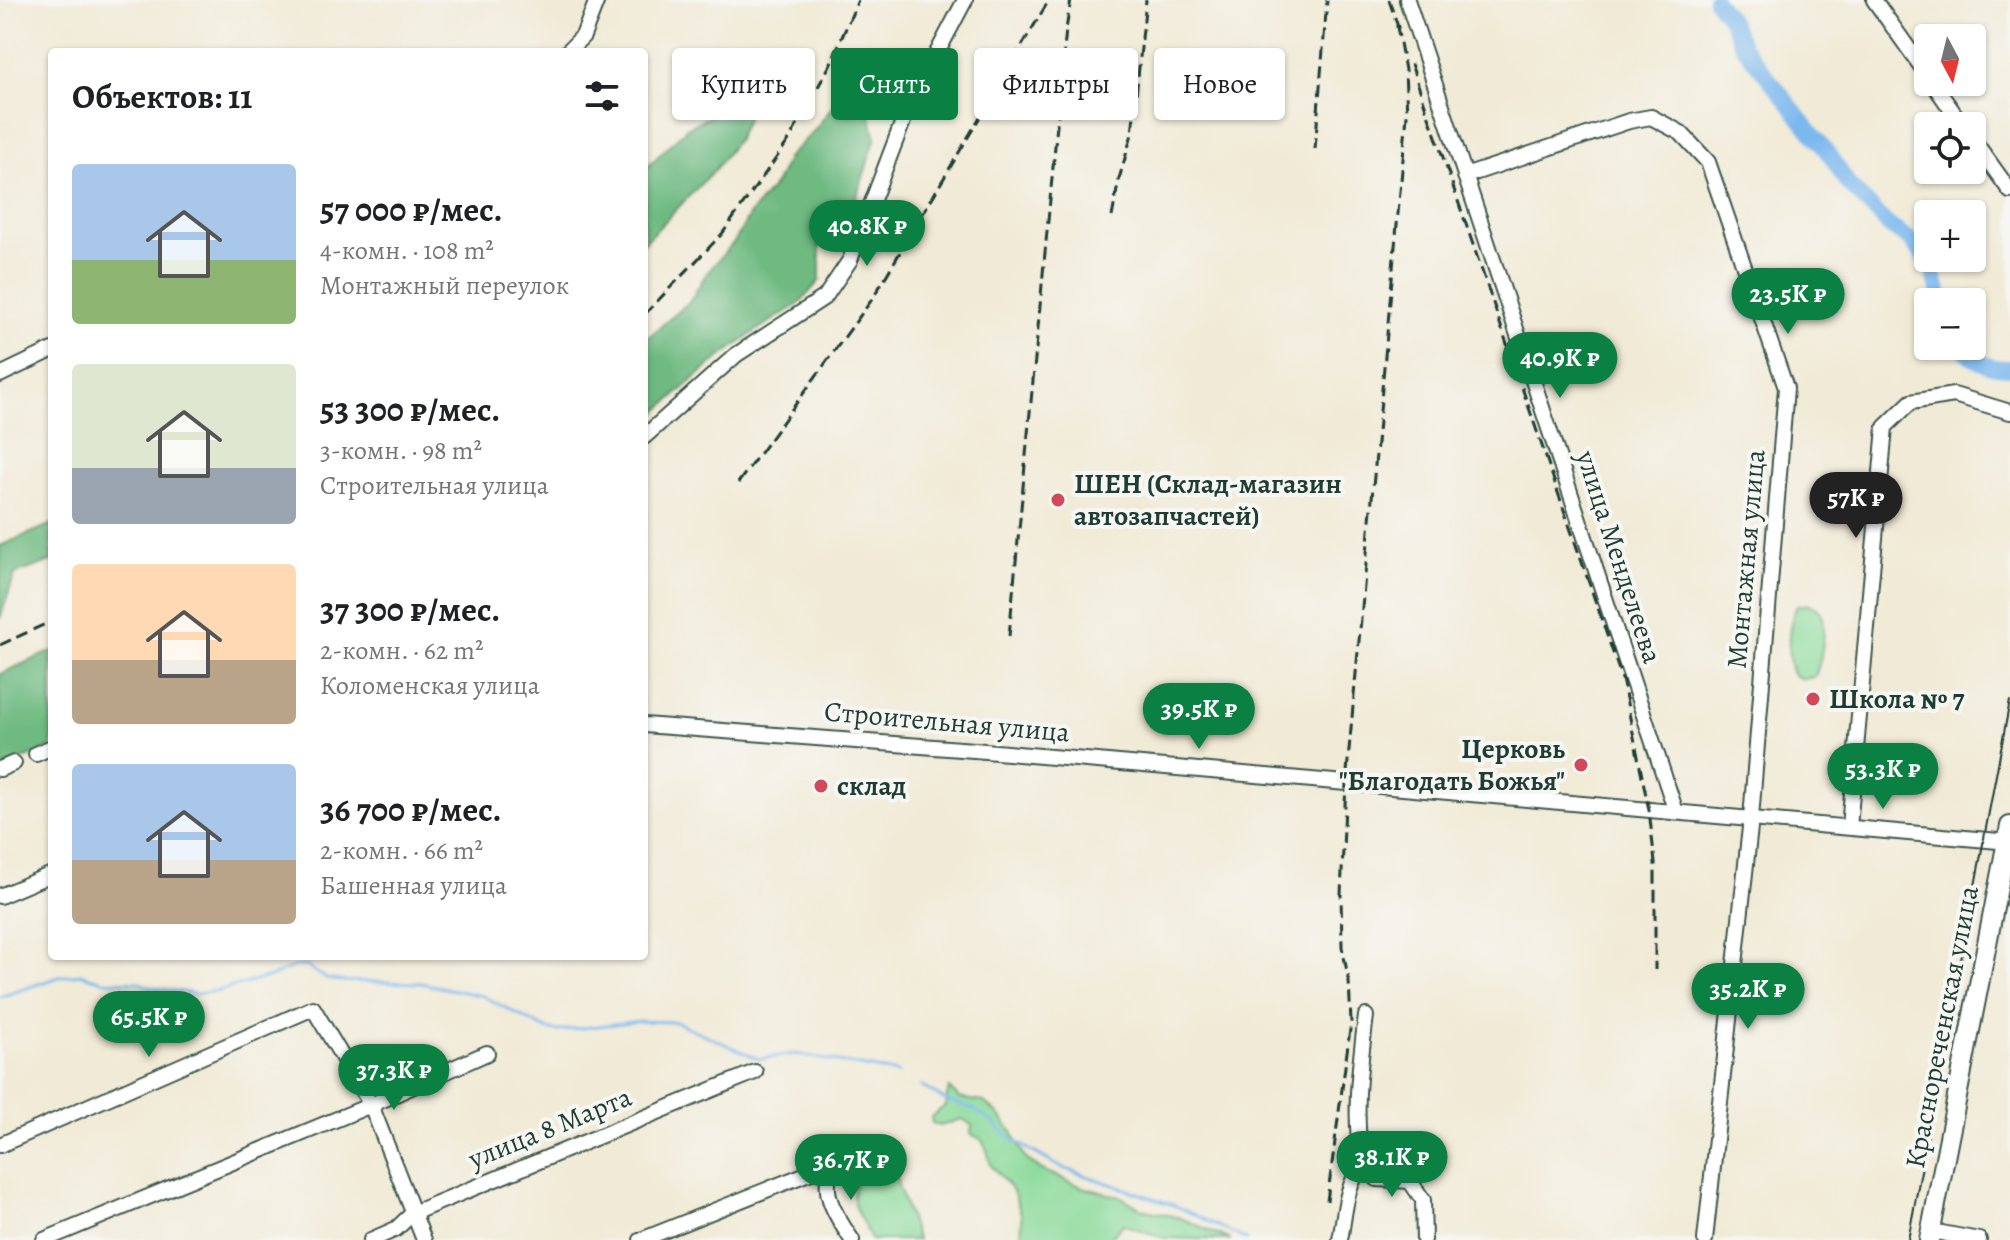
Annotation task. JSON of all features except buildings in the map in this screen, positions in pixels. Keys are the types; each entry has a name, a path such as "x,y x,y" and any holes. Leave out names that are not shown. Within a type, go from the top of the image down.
{"main road":[{"name":"Краснореченская улица","path":"1930,1235 2009,836"}],"street":[{"path":"571,48 583,36 597,0"},
{"path":"648,433 736,355 825,297 837,282 850,260 908,108 965,0"},
{"name":"улица Менделеева","path":"1407,0 1676,812"},
{"path":"1874,0 1914,56"},
{"name":"Монтажная улица","path":"1465,176 1629,121 1651,117 1681,133 1708,162 1786,388 1751,818 1705,1240"},
{"path":"1986,158 2010,191"},
{"path":"0,375 48,352"},
{"path":"1849,827 1885,427 1911,402 1954,395 2010,412"},
{"name":"Строительная улица","path":"648,725 990,751 1849,827 2009,836"},
{"path":"36,754 48,749"},
{"path":"0,896 48,876"},
{"path":"0,1145 313,1008 371,1105 424,1240"},
{"path":"1366,1016 1358,1121 1363,1165 1377,1179 1410,1181 1423,1200 1424,1240"},
{"path":"44,1240 371,1105 487,1053"},
{"name":"улица 8 Марта","path":"371,1240 396,1229 413,1213 755,1072"},
{"path":"641,1240 844,1159 830,1173 828,1191 831,1206 852,1240"},
{"path":"1340,1240 1348,1193 1355,1173 1363,1165"},
{"path":"1930,1235 1979,1240"}],"green space":[{"path":"831,108 831,120 871,120 876,137 854,206 826,216 820,243 820,280 799,304 710,365 648,419 648,338 690,301 706,274 735,241 750,214 776,183 788,157"},
{"path":"702,120 746,120 736,141 715,169 648,239 648,166 688,127"},
{"path":"48,526 48,562 15,574 0,619 0,546"},
{"path":"1809,604 1822,614 1823,639 1814,677 1803,679 1794,675 1791,668 1789,640 1797,606"},
{"path":"48,653 48,749 0,769 0,674"},
{"path":"949,1088 959,1098 984,1102 998,1114 1011,1130 1026,1159 1044,1171 1082,1187 1121,1197 1142,1209 1181,1218 1231,1240 1164,1238 1123,1224 1109,1240 1022,1240 1021,1214 1013,1191 991,1165 981,1139 971,1134 972,1125 962,1119 940,1126 932,1123 931,1117 945,1106"},
{"path":"882,1163 896,1168 898,1185 917,1240 871,1240 859,1216 854,1201 855,1185 859,1176 867,1178"}],"waterway":[{"path":"1715,0 1730,19 1743,46 1832,158 1848,184 1888,225 1909,239 1930,263 1938,288"},
{"path":"1977,360 2010,368"},
{"path":"0,997 59,977 80,974 103,981 138,982 149,987 195,994 218,991 273,976 295,966 306,966 326,979 421,983 483,996 546,1029 558,1031 639,1021 676,1022 759,1059 795,1054 898,1073"},
{"path":"921,1086 945,1100 973,1109 1014,1141 1060,1167 1176,1206 1247,1240"}],"tram line":[{"path":"1908,1240 2010,701"}],"railway":[{"path":"648,311 722,234 789,140 830,65 858,0"},
{"path":"738,483 873,298 1049,0"},
{"path":"1009,636 1071,0"},
{"path":"1112,217 1132,134 1146,0"},
{"path":"1315,149 1327,0"},
{"path":"1389,0 1399,30"},
{"path":"1327,1201 1351,1022 1349,981 1342,947 1346,783 1407,115 1405,70 1396,21"},
{"path":"1411,64 1622,679 1649,810 1655,863 1655,970"},
{"path":"0,645 48,623"}],"place":[{"name":"ШЕН (Склад-магазин автозапчастей)","path":"1058,500"},
{"name":"Школа № 7","path":"1813,699"},
{"name":"Церковь \"Благодать Божья\"","path":"1581,765"},
{"name":"склад","path":"821,786"}]}
